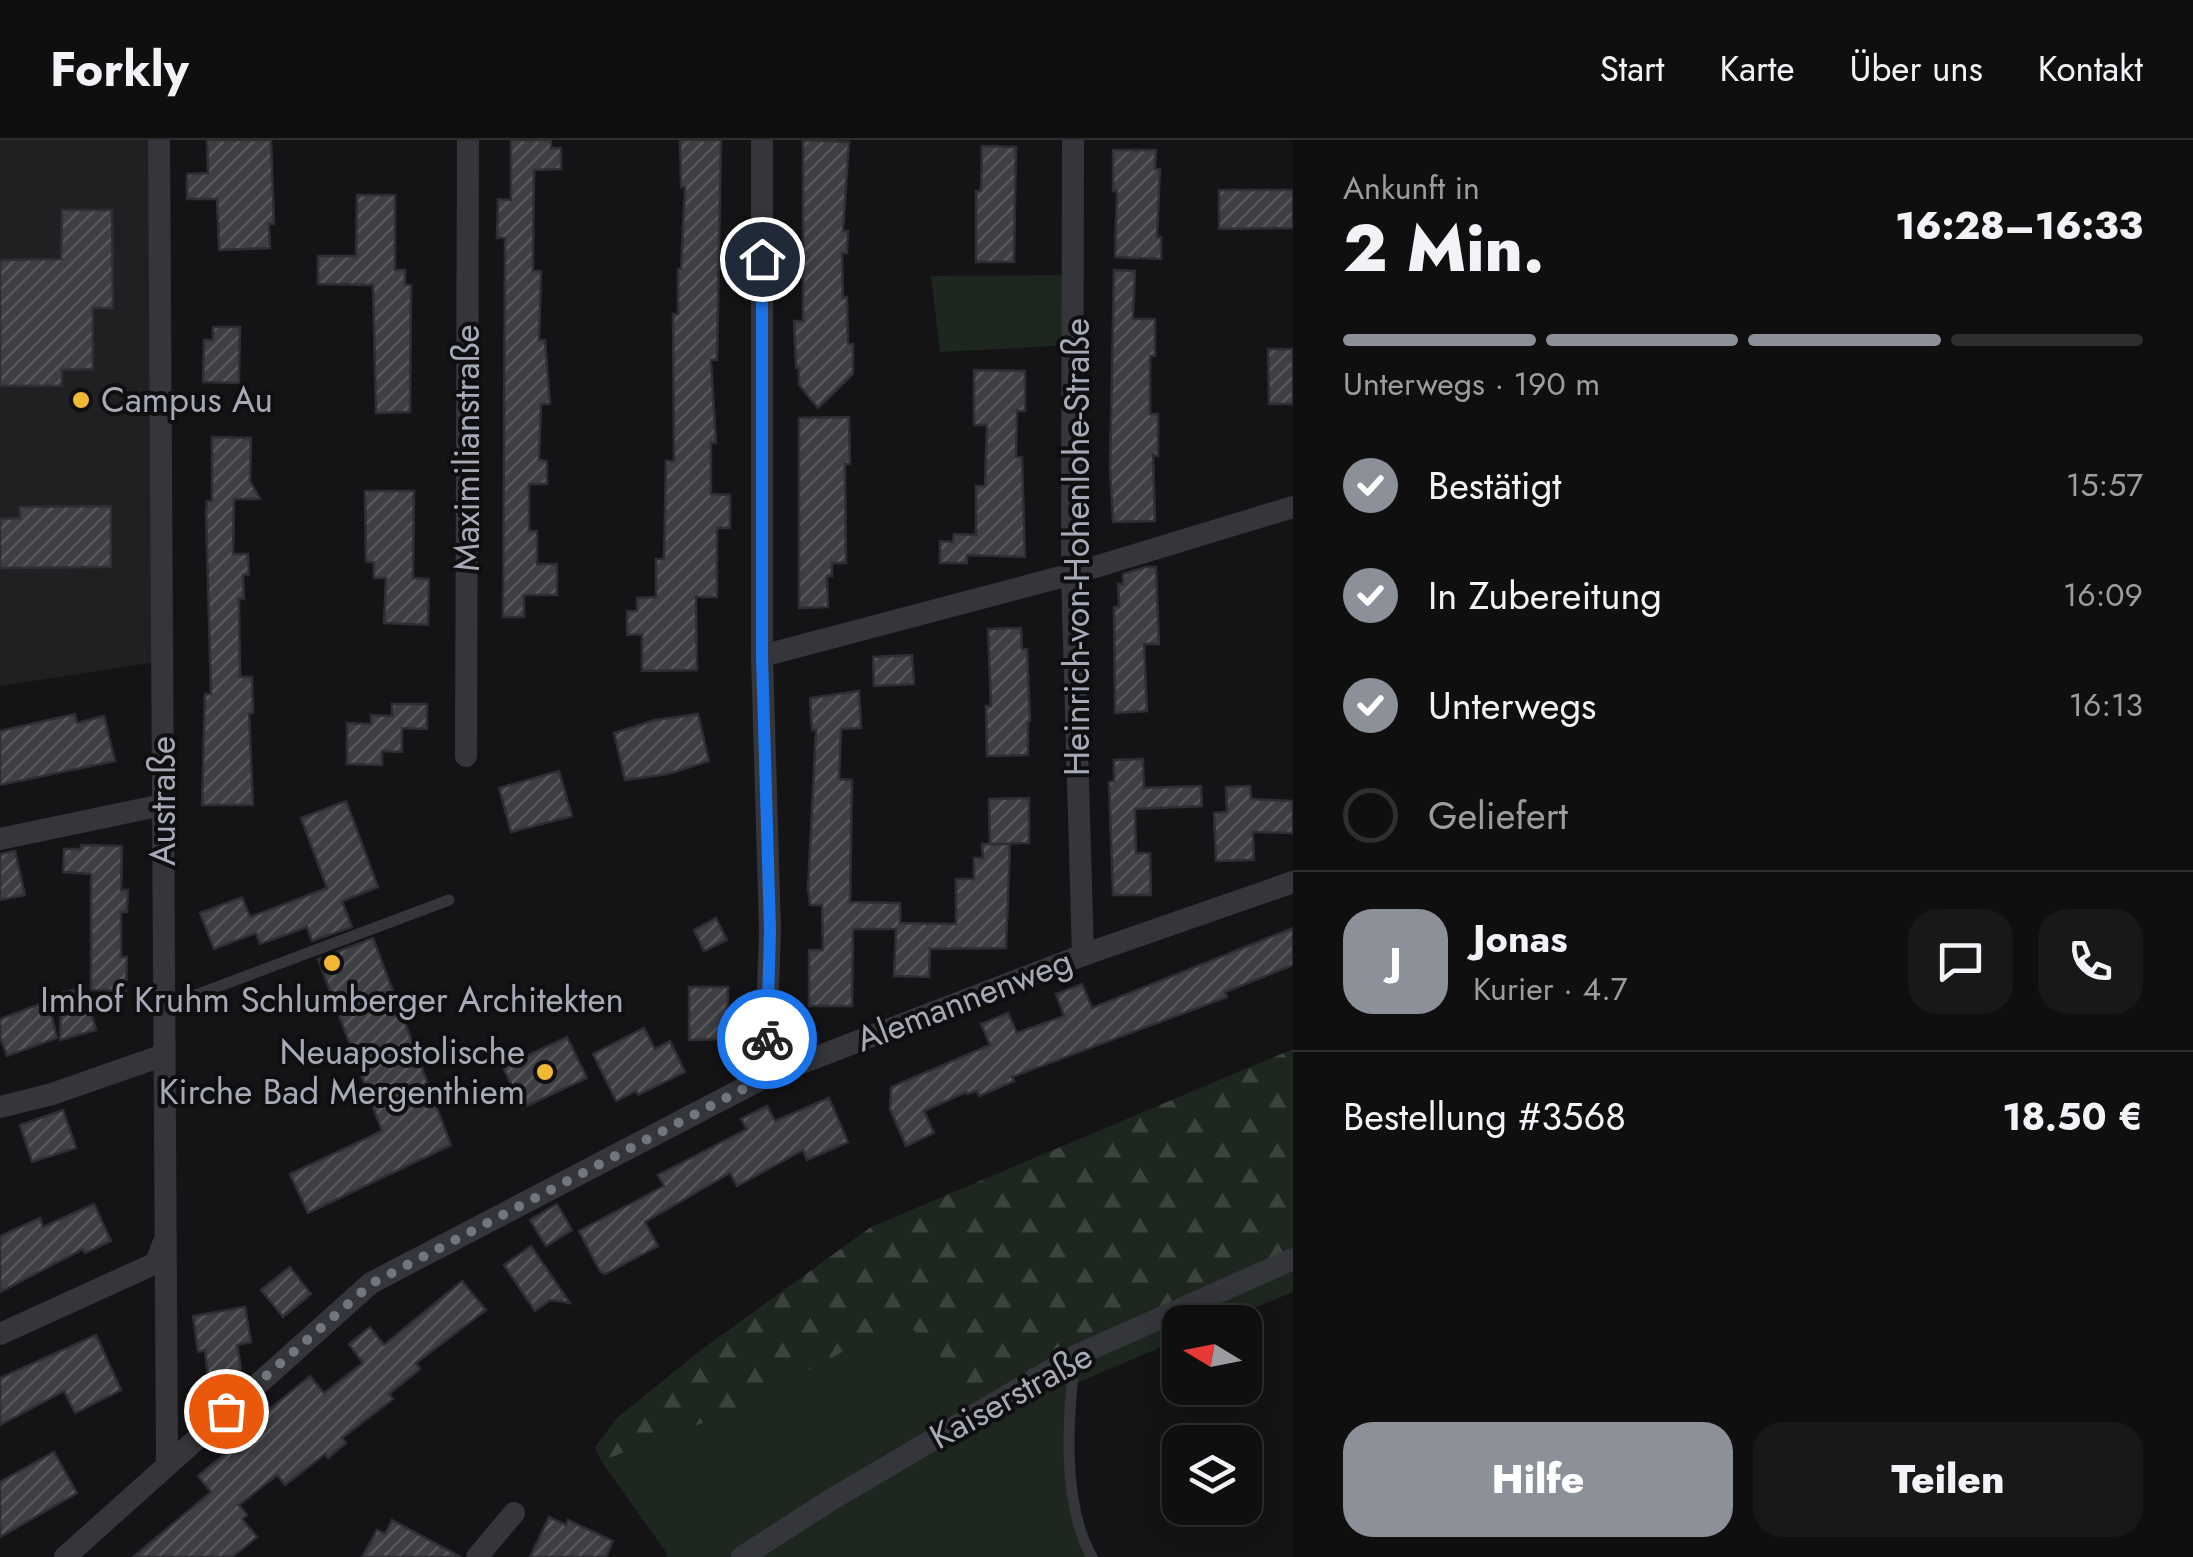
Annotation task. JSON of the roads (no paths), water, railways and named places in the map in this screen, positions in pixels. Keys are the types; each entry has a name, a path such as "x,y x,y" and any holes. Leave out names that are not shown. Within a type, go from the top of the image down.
{"street":[{"name":"Austraße","path":"159,140 167,1462"},
{"name":"Maximilianstraße","path":"466,756 468,140"},
{"path":"762,140 762,656 770,930 766,1077"},
{"name":"Heinrich-von-Hohenlohe-Straße","path":"1073,140 1072,574 1082,954"},
{"path":"762,656 1072,574 1293,506"},
{"path":"0,839 162,805"},
{"name":"Alemannenweg","path":"65,1557 371,1284 766,1077 1082,954 1293,882"},
{"path":"0,1107 52,1094 164,1055"},
{"path":"0,1334 156,1263 164,1242"},
{"name":"Kaiserstraße","path":"742,1557 1075,1356 1293,1259"},
{"path":"477,1557 514,1513"}],"lane":[{"path":"164,1007 449,900"},
{"path":"1075,1356 1068,1416 1071,1488 1092,1557"}],"place":[{"name":"Campus Au","path":"81,400"},
{"name":"Imhof Kruhm Schlumberger Architekten","path":"332,963"},
{"name":"Neuapostolische Kirche Bad Mergenthiem","path":"545,1072"}]}
